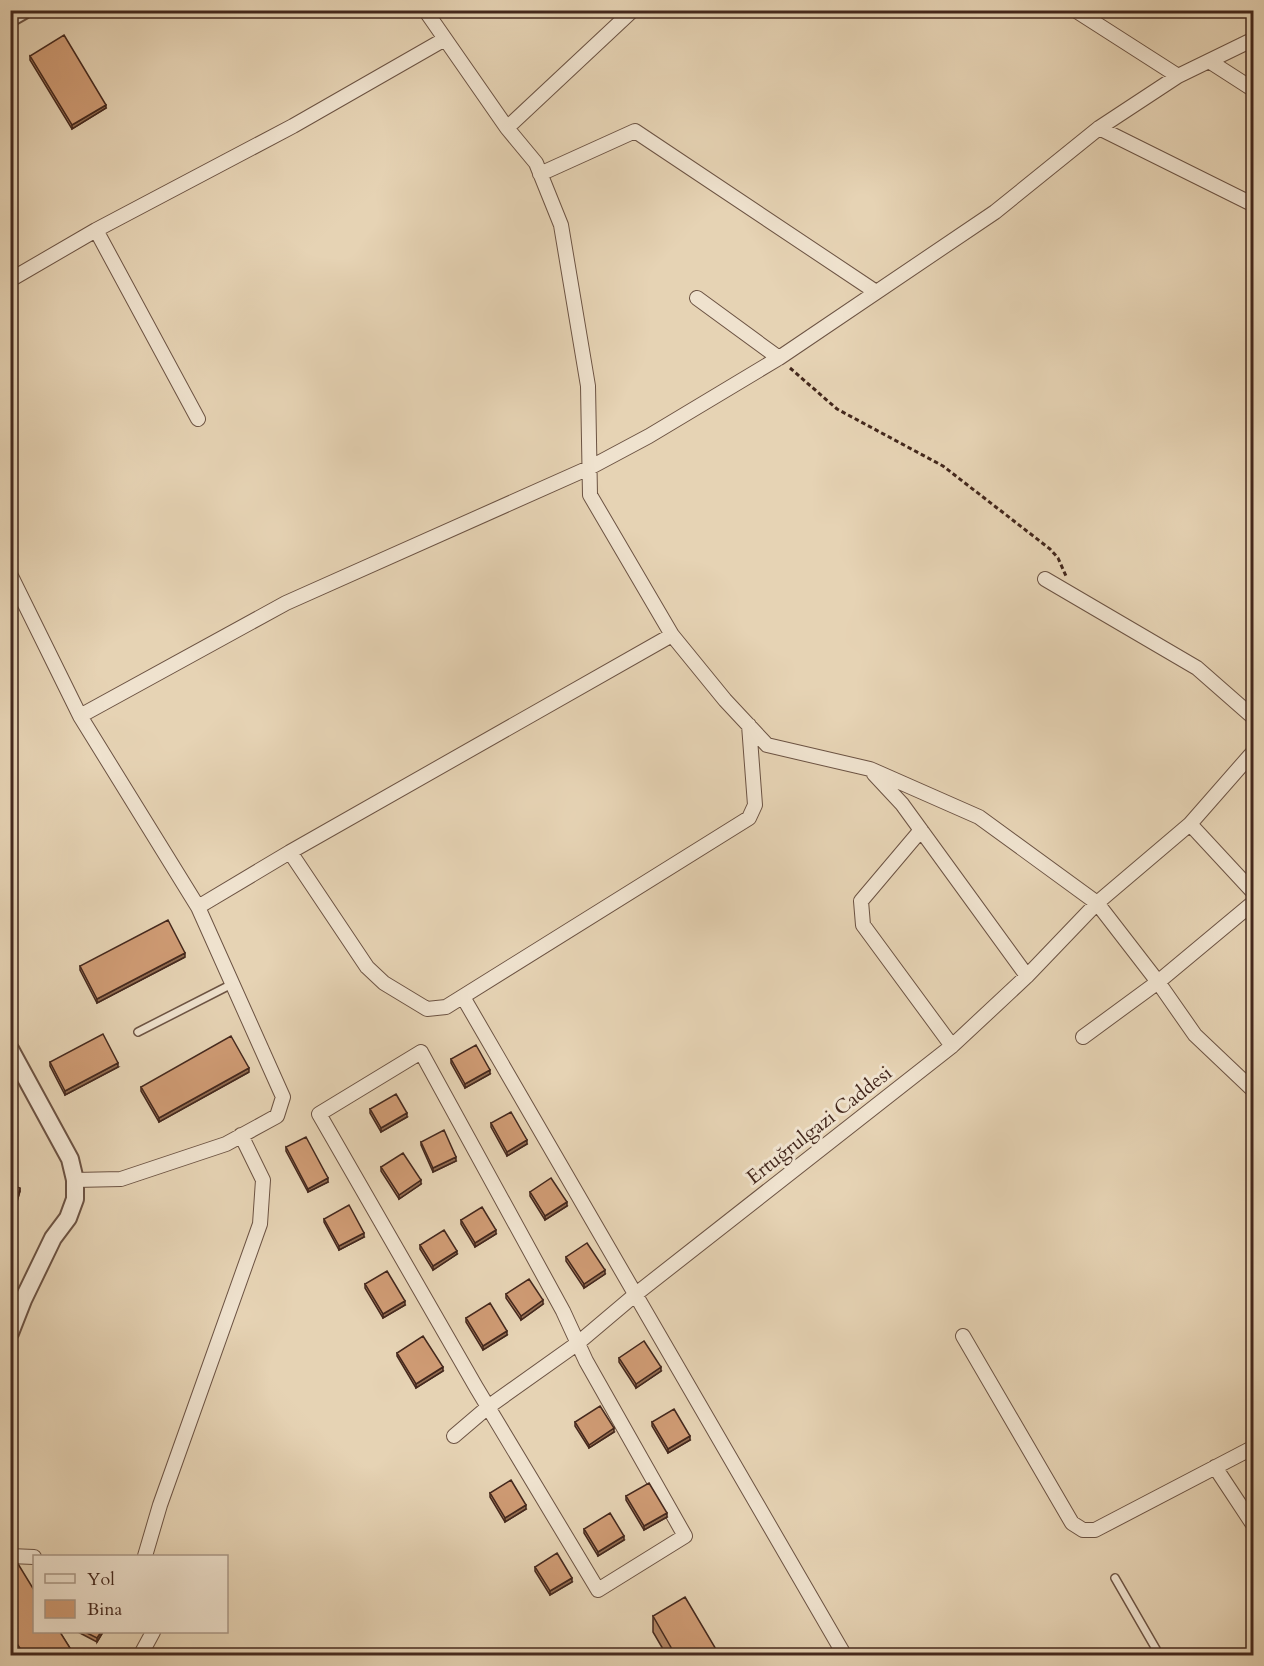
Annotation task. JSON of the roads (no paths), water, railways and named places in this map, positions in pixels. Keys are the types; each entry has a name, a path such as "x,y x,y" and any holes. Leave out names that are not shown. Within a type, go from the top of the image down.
{"street":[{"path":"10,18 24,10"},
{"path":"425,10 507,128 536,163 561,225 588,386 590,495 672,635 725,700 767,745 870,769 979,817 1097,903 1158,982 1195,1035 1254,1091"},
{"path":"507,128 633,10"},
{"path":"1075,10 1178,76"},
{"path":"10,280 96,230 293,126 445,39"},
{"path":"80,716 286,603 591,467 649,436 779,358 995,212 1099,128 1178,76 1254,39"},
{"path":"1209,61 1254,90"},
{"path":"1099,128 1254,205"},
{"path":"540,174 635,130 876,292"},
{"path":"96,230 198,419"},
{"path":"698,298 779,358"},
{"path":"10,574 80,716 198,908 283,1097 277,1116 226,1144 121,1179 75,1180"},
{"path":"1045,579 1197,668 1254,718"},
{"path":"198,908 290,852 672,635"},
{"path":"290,852 367,967 384,983 427,1009 446,1007 749,818 754,805 749,725"},
{"name":"Ertuğrulgazi Caddesi","path":"454,1436 488,1407 578,1343 636,1294 952,1046 1027,976 1097,903 1190,824 1254,751"},
{"path":"870,769 902,804 1027,976"},
{"path":"1190,824 1254,893"},
{"path":"921,830 861,902 863,925 952,1046"},
{"path":"1083,1038 1158,982 1254,902"},
{"path":"463,997 845,1656"},
{"path":"10,1049 70,1159 75,1180 75,1199 68,1218 53,1238 10,1333"},
{"path":"421,1052 563,1311 578,1343 685,1536 598,1590 488,1407 319,1114 421,1052"},
{"path":"145,1555 160,1504 260,1224 263,1180 241,1136"},
{"path":"963,1336 1077,1528 1095,1530 1254,1447"},
{"path":"1215,1467 1254,1526"},
{"path":"10,1556 33,1557"},
{"path":"140,1656 152,1633"}],"lane":[{"path":"138,1032 232,984"},
{"path":"1115,1578 1160,1656"}]}
